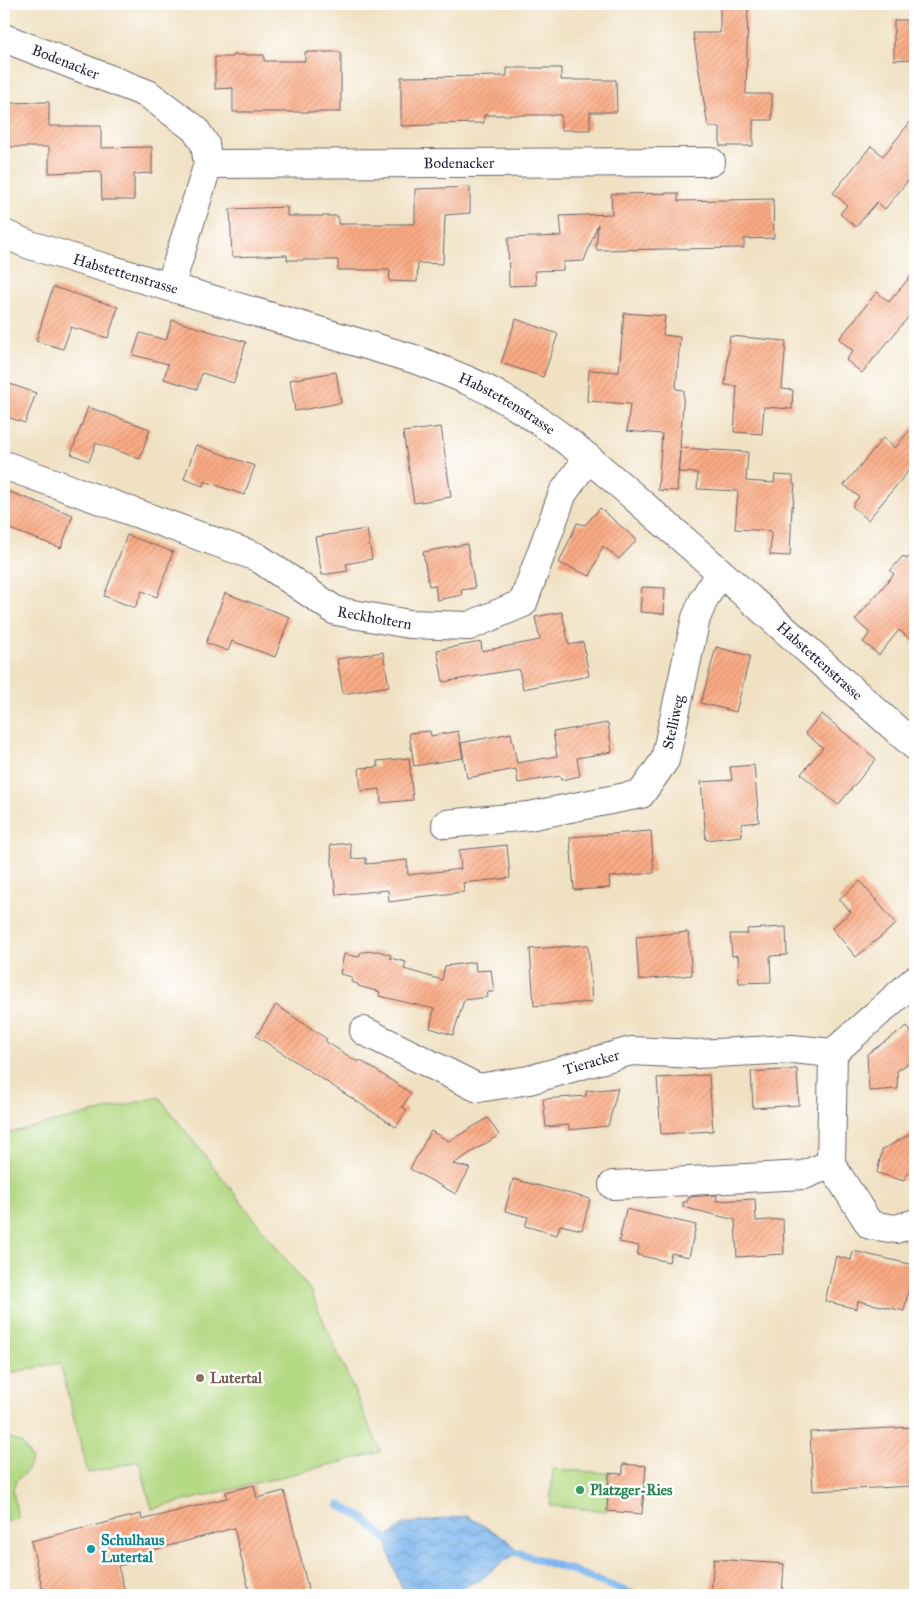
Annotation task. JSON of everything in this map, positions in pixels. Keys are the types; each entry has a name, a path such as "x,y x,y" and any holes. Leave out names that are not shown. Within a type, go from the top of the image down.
{"street":[{"name":"Bodenacker","path":"4,38 148,94 196,129 205,144 208,164 170,287"},
{"name":"Bodenacker","path":"208,164 710,162"},
{"name":"Habstettenstrasse","path":"4,234 30,245 414,359 447,371 504,398 552,430 588,458 720,572 915,746"},
{"name":"Reckholtern","path":"4,465 257,556 336,611 409,624 469,626 523,603 563,493 588,458"},
{"name":"Stelliweg","path":"446,824 529,816 641,794 665,760 696,618 704,599 720,572"},
{"path":"915,980 833,1053 831,1164 870,1225 896,1230 915,1223"},
{"name":"Tieracker","path":"364,1031 478,1088 529,1080 631,1051 696,1054 792,1049 833,1053"},
{"path":"613,1185 804,1175 831,1164"}],"green space":[{"path":"159,1097 310,1290 381,1452 152,1509 139,1461 88,1473 60,1363 4,1374 4,1134"},
{"path":"4,1434 22,1444 32,1459 26,1472 16,1481 13,1490 18,1519 6,1522 4,1511"},
{"name":"Platzger-Ries","path":"553,1469 609,1473 607,1511 550,1506"}],"water":[{"path":"467,1516 508,1540 519,1553 505,1560 480,1580 442,1595 407,1595 396,1575 386,1539 404,1524"}],"building":[{"path":"720,4 748,4 746,94 772,94 772,120 753,120 753,146 720,146 720,127 708,127 693,33 720,33"},
{"path":"894,20 915,20 915,59 894,60"},
{"path":"305,52 341,52 341,112 233,112 233,88 215,89 215,57 264,55 264,61 305,61"},
{"path":"507,68 561,68 561,80 616,80 617,112 590,112 590,130 561,130 561,115 484,115 484,123 401,126 401,77 507,76"},
{"path":"49,102 49,126 101,126 101,148 152,147 152,173 134,174 134,200 102,200 101,171 49,173 49,147 4,147 4,103"},
{"path":"915,116 915,172 885,209 877,202 856,227 840,214 847,205 833,193 871,146 883,156"},
{"path":"470,187 470,213 445,215 443,264 418,263 417,282 389,281 390,270 338,270 338,260 287,260 287,255 232,257 230,209 287,207 287,216 338,216 338,224 415,224 415,189"},
{"path":"678,193 678,201 773,199 774,238 744,239 744,248 596,250 598,224 584,261 563,262 563,270 535,271 536,285 509,286 508,238 562,236 560,216 612,214 611,194"},
{"path":"915,271 915,309 862,373 846,360 853,351 839,339 877,292 889,302"},
{"path":"53,287 118,307 108,338 71,327 63,349 36,341"},
{"path":"624,313 665,316 663,335 680,337 676,389 684,390 680,448 748,452 746,481 774,483 775,475 793,476 793,484 795,484 790,556 770,555 771,531 735,529 738,491 697,489 698,473 678,472 677,491 658,490 662,434 627,431 630,404 587,401 589,370 619,372"},
{"path":"516,319 558,334 543,377 501,363"},
{"path":"172,320 246,342 234,383 202,373 197,389 164,379 168,364 133,355 140,333 166,340"},
{"path":"730,336 786,341 782,389 793,390 792,409 764,407 762,434 734,432 737,386 725,385"},
{"path":"336,372 341,403 295,411 290,380"},
{"path":"4,382 36,393 25,423 4,416"},
{"path":"88,407 150,429 140,459 96,443 89,461 71,454"},
{"path":"915,424 915,463 868,520 852,506 859,497 844,485 883,438 895,448"},
{"path":"441,427 451,497 414,503 403,432"},
{"path":"196,445 255,466 244,495 204,481 203,486 184,479"},
{"path":"4,490 73,515 61,548 4,527"},
{"path":"600,508 637,540 619,559 603,546 590,576 559,563 577,523 585,525"},
{"path":"367,529 372,559 346,564 348,571 322,575 315,537"},
{"path":"127,535 173,552 157,597 142,591 135,608 104,596"},
{"path":"467,544 475,588 461,590 462,595 437,600 435,585 429,586 423,552"},
{"path":"915,549 915,643 899,630 879,655 863,642 870,633 855,620 894,574 890,571 903,556 907,559"},
{"path":"642,587 665,588 664,614 640,612"},
{"path":"225,593 290,617 275,657 232,641 228,651 206,643"},
{"path":"562,612 569,645 583,642 589,676 523,689 519,669 443,682 437,650 481,642 482,651 540,640 535,617"},
{"path":"716,647 750,656 736,712 701,703"},
{"path":"383,652 389,686 343,694 337,659"},
{"path":"822,714 876,759 838,805 801,774 823,748 805,733"},
{"path":"608,723 612,752 577,758 580,776 561,780 560,776 518,783 516,769 467,778 461,743 511,733 517,763 557,756 553,732"},
{"path":"430,731 431,736 458,731 463,758 414,766 409,733"},
{"path":"409,758 413,800 381,803 380,789 361,791 359,768 378,767 377,761"},
{"path":"754,765 759,822 741,824 742,836 706,840 701,782 732,780 730,767"},
{"path":"651,831 654,873 609,877 610,888 574,890 570,837"},
{"path":"350,843 352,859 366,858 366,864 407,860 408,875 461,869 459,850 507,845 510,878 463,883 464,892 389,902 388,890 336,895 330,845"},
{"path":"860,881 896,924 856,957 832,928 851,912 839,899"},
{"path":"786,927 787,955 770,956 771,982 739,983 738,955 732,956 730,934 748,934 747,929"},
{"path":"688,932 692,975 639,980 636,937"},
{"path":"588,945 592,1002 534,1006 530,949"},
{"path":"378,951 391,955 390,958 406,962 404,969 442,980 445,966 475,962 476,971 491,970 494,992 487,992 488,997 464,1000 453,1035 430,1028 434,1009 379,996 380,992 358,986 358,984 351,982 352,977 340,974 344,954 359,957 361,952"},
{"path":"276,1005 327,1039 325,1041 358,1062 360,1060 411,1093 402,1107 407,1110 396,1127 256,1036"},
{"path":"907,1026 915,1038 915,1059 897,1071 898,1089 869,1091 867,1054"},
{"path":"797,1069 799,1105 753,1108 751,1072"},
{"path":"709,1075 713,1131 661,1134 657,1078"},
{"path":"618,1088 608,1126 569,1130 569,1125 546,1127 543,1099 586,1096 586,1091"},
{"path":"488,1118 499,1135 453,1164 470,1168 456,1194 410,1169 431,1131 449,1141"},
{"path":"915,1131 915,1169 907,1174 904,1181 877,1173 882,1150"},
{"path":"513,1179 590,1199 582,1230 560,1225 557,1235 525,1226 528,1217 505,1211"},
{"path":"717,1195 716,1201 755,1199 756,1221 783,1219 784,1254 737,1257 735,1220 683,1207 683,1202 687,1202 689,1197"},
{"path":"626,1209 696,1225 689,1257 671,1253 669,1262 637,1255 639,1246 619,1242"},
{"path":"853,1251 914,1265 904,1311 858,1301 857,1309 825,1301 836,1256 851,1260"},
{"path":"915,1427 915,1486 813,1491 810,1432"},
{"path":"623,1464 646,1466 642,1514 607,1511 609,1473 623,1474"},
{"path":"254,1485 257,1498 284,1491 309,1592 296,1595 250,1595 234,1528 150,1551 151,1558 118,1566 126,1595 44,1595 31,1541 141,1514 142,1520 227,1498 226,1492"},
{"path":"714,1559 784,1564 782,1595 711,1592"}],"waterway":[{"path":"339,1505 362,1517 386,1539"},
{"path":"519,1553 635,1595"}],"place":[{"name":"Lutertal","path":"200,1378"},
{"name":"Platzger-Ries","path":"580,1490"},
{"name":"Schulhaus Lutertal","path":"91,1549"}]}
